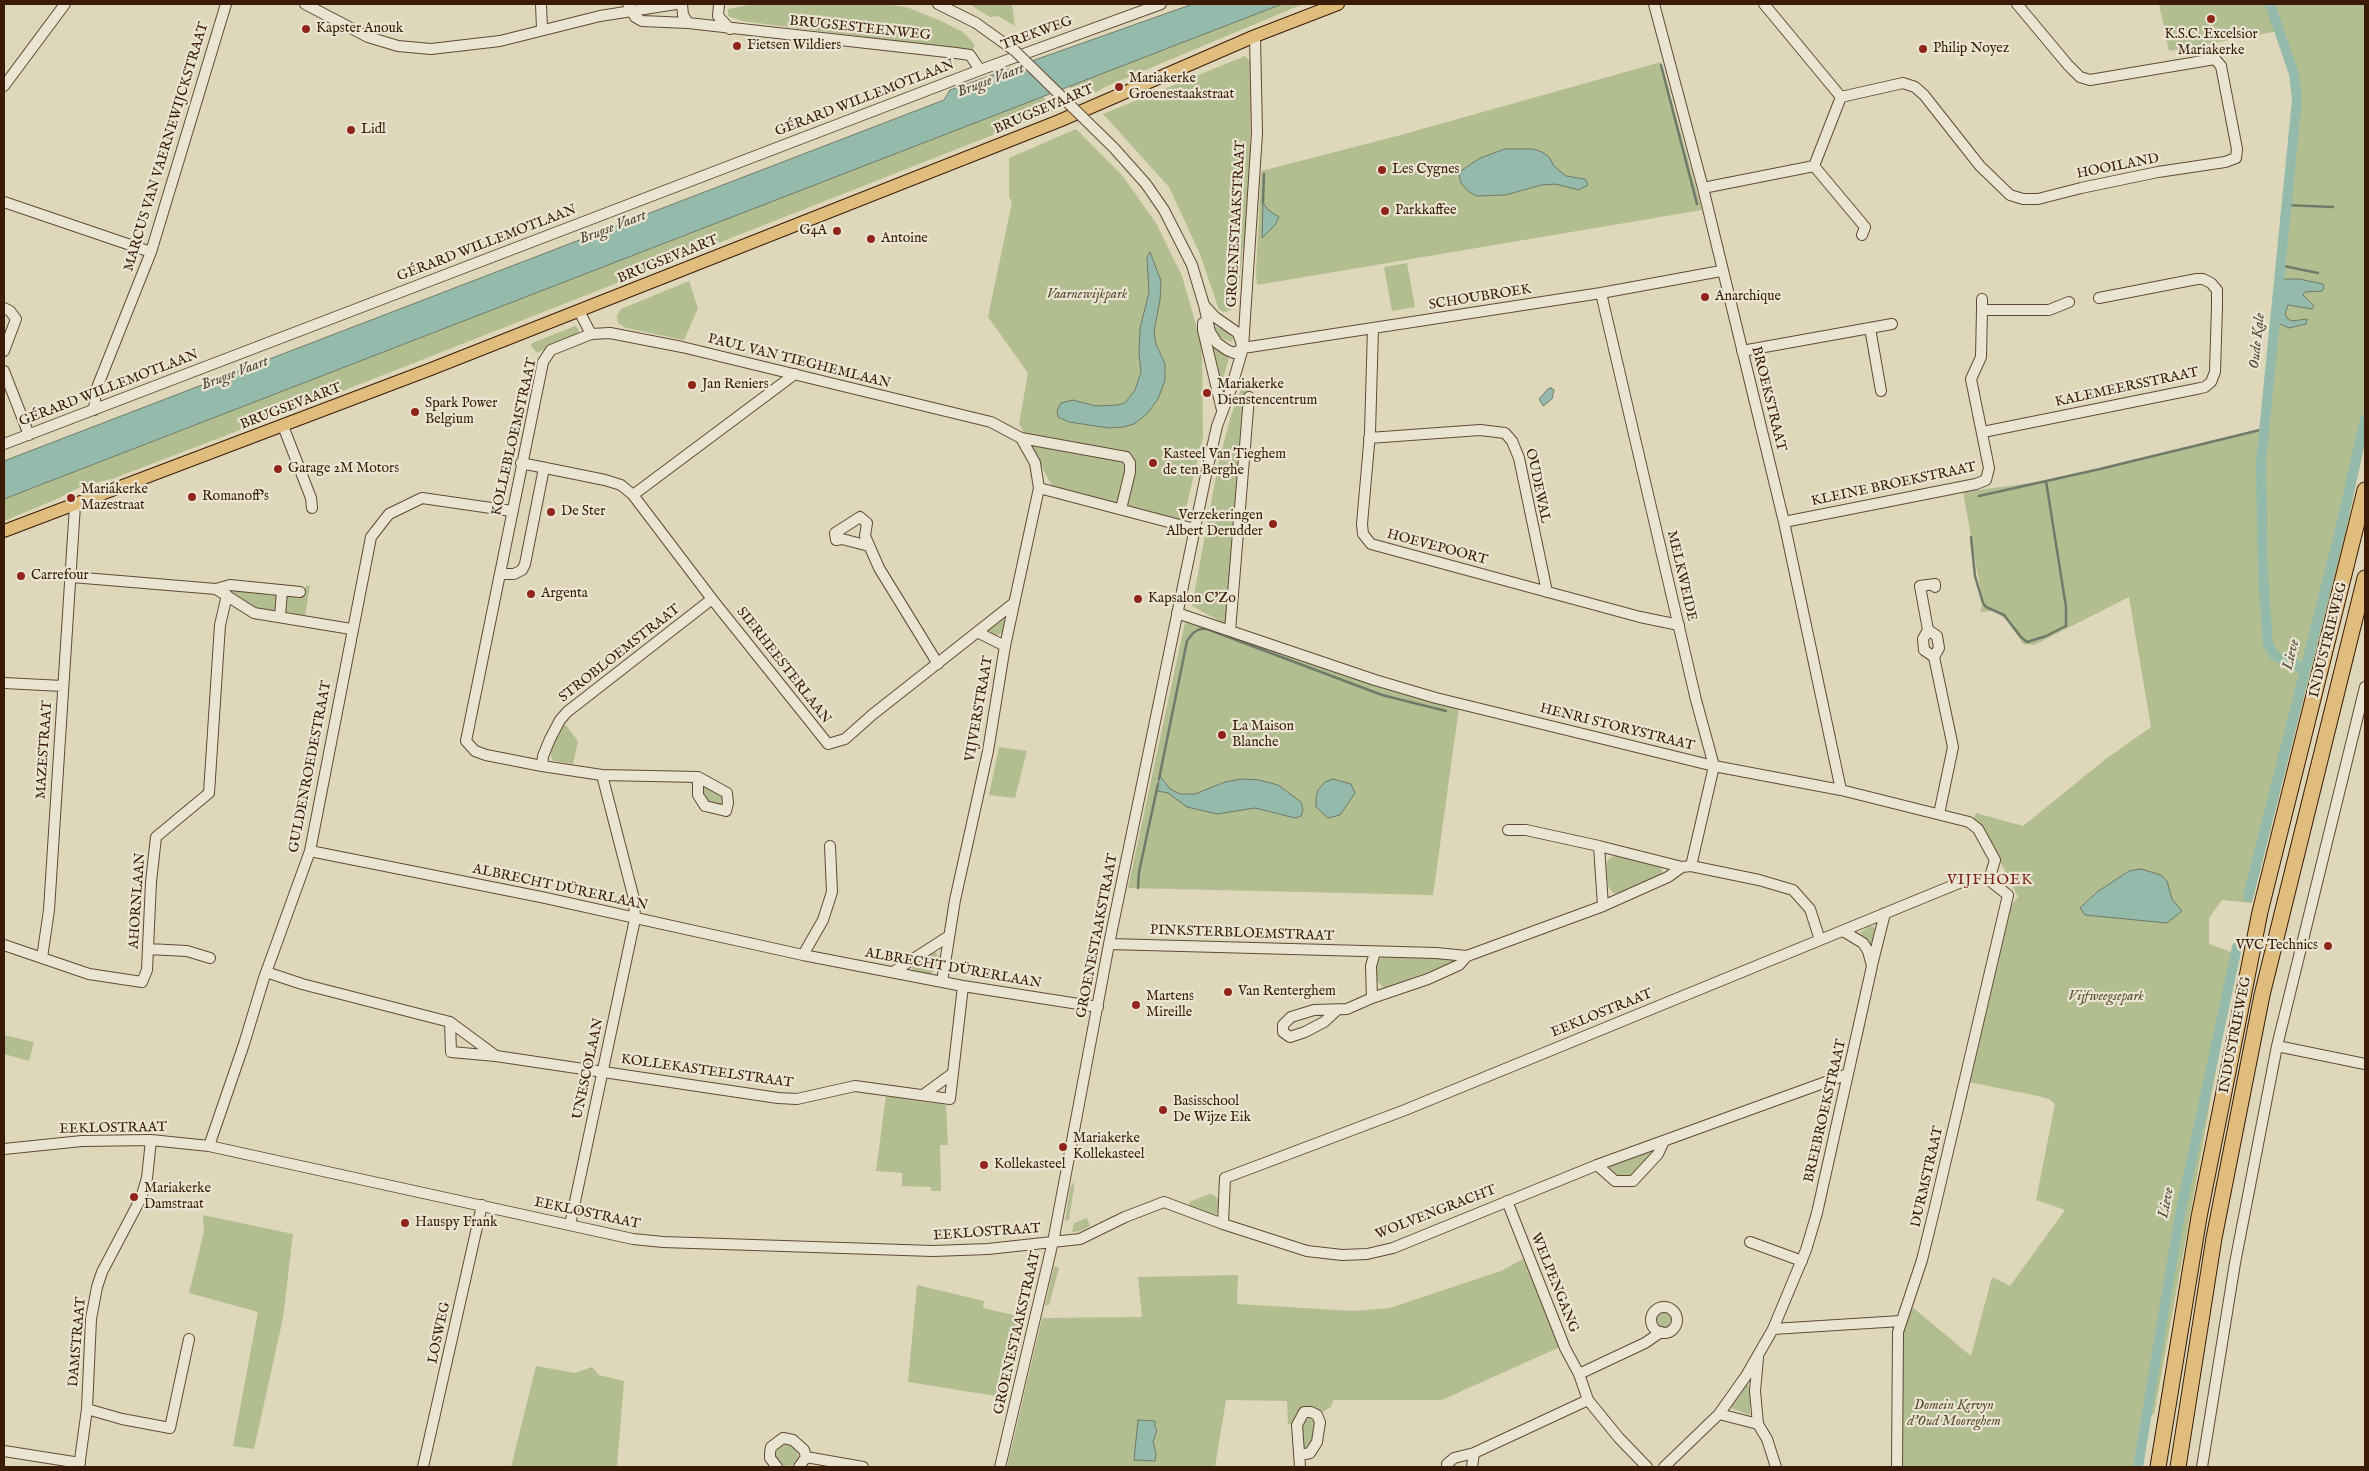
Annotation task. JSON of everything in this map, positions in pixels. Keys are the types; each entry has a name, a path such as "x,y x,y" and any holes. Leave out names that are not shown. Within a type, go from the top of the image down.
{"highway":[{"name":"INDUSTRIEWEG","path":"2158,1467 2199,1218 2260,912 2365,490"},
{"name":"INDUSTRIEWEG","path":"2178,1467 2214,1238 2262,995 2365,578"}],"main road":[{"name":"BRUGSEVAART","path":"4,531 284,426 579,311 1059,121 1255,36 1338,4"}],"street":[{"path":"4,86 65,4"},
{"name":"MARCUS VAN VAERNEWIJCKSTRAAT","path":"94,410 96,390 151,252 226,4"},
{"path":"305,4 366,36 398,46 431,49 466,46 500,40 630,8 676,4"},
{"path":"541,4 542,29"},
{"path":"682,4 683,16 688,23"},
{"path":"718,4 718,16 730,29"},
{"path":"938,4 976,23 1015,51 1114,148 1146,184 1164,210 1192,265 1204,305 1215,317 1238,333 1243,348"},
{"name":"TREKWEG","path":"980,70 1161,4"},
{"name":"BROEKSTRAAT","path":"1654,4 1660,18 1703,188 1721,271 1784,522 1841,790"},
{"name":"BROEKSTRAAT","path":"1660,4 1660,18"},
{"path":"1764,4 1841,97 1814,166"},
{"name":"HOOILAND","path":"1841,97 1902,83 1915,87 1999,187 2010,195 2023,199 2038,199 2081,188 2225,162 2236,158 2238,149 2221,66 2215,59 2090,80 2080,77 2068,65 2017,4"},
{"name":"BRUGSESTEENWEG","path":"630,8 634,17 642,21 688,23 970,55 980,70"},
{"name":"GROENESTAAKSTRAAT","path":"1000,1467 1053,1243 1109,944 1195,529 1222,410 1231,389 1243,348 1257,133 1255,36"},
{"name":"GÉRARD WILLEMOTLAAN","path":"4,444 980,70"},
{"path":"1703,188 1814,166"},
{"path":"1814,166 1867,229"},
{"path":"4,202 151,252"},
{"name":"SCHOUBROEK","path":"1204,305 1210,332 1217,343 1234,353 1243,348 1601,293 1721,271"},
{"name":"KALEMEERSSTRAAT","path":"1983,432 2196,390 2212,382 2215,372 2218,306 2216,290 2211,283 2203,279 2099,298"},
{"name":"MELKWEIDE","path":"1601,293 1696,700 1714,766 1687,866"},
{"name":"KLEINE BROEKSTRAAT","path":"1784,522 1983,482 1988,476 1989,468 1971,379 1981,357 1982,298"},
{"path":"1982,310 2049,310 2069,302"},
{"name":"GROENESTAAKSTRAAT","path":"1204,305 1203,330 1222,410"},
{"path":"4,308 10,311 16,319 4,351"},
{"path":"579,311 591,334"},
{"path":"1742,351 1892,324"},
{"name":"HOEVEPOORT","path":"1373,328 1369,438 1362,524 1363,534 1371,544 1662,623 1679,625"},
{"path":"1870,328 1881,391"},
{"name":"PAUL VAN TIEGHEMLAAN","path":"591,334 610,333 795,374 991,422 1021,438 1126,457 1130,463 1130,472 1121,509"},
{"name":"KOLLEBLOEMSTRAAT","path":"591,334 551,350 543,362 466,741 475,751 486,755 542,766 602,775 698,777"},
{"path":"4,371 29,435"},
{"path":"521,463 605,480 621,485 633,495 795,374"},
{"path":"1230,630 1249,397"},
{"path":"284,426 311,498 312,508"},
{"name":"OUDEWAL","path":"1369,438 1480,430 1504,433 1512,441 1519,458 1547,592"},
{"path":"1021,438 1035,463 1039,488 1195,529"},
{"path":"501,574 514,574 522,570 525,564 544,468"},
{"name":"VIJVERSTRAAT","path":"942,982 949,936 988,751 1005,646 1039,488"},
{"name":"SIERHEESTERLAAN","path":"633,495 712,599 828,744 845,739 1014,604"},
{"name":"GULDENROEDESTRAAT","path":"209,1146 244,1044 265,975 310,851 371,537 389,514 422,498 512,510"},
{"name":"MAZESTRAAT","path":"42,958 49,910 72,577 75,505"},
{"path":"869,546 880,568 938,664"},
{"path":"72,577 216,589 227,594 254,613 352,629"},
{"path":"1934,657 1924,650 1923,639 1928,630 1920,586 1935,584 1935,587"},
{"path":"216,589 230,585 300,592"},
{"path":"280,618 282,590"},
{"name":"AHORNLAAN","path":"42,958 89,974 142,982 147,970 151,883 156,837 209,793 219,630 227,594"},
{"name":"STROBLOEMSTRAAT","path":"542,766 543,756 550,738 568,712 712,599"},
{"name":"HENRI STORYSTRAAT","path":"1177,613 1375,680 1436,698 1714,766 1841,790 1969,822 1978,829 1995,860 1989,880"},
{"path":"1928,630 1937,636 1939,648 1934,657 1953,747 1939,814"},
{"path":"977,632 1005,646"},
{"path":"4,683 63,686"},
{"path":"2202,1467 2235,1262 2277,1046 2365,687"},
{"path":"602,775 634,899 635,919"},
{"path":"1508,830 1526,830 1687,866 1760,880 1792,890 1810,909 1820,940"},
{"path":"803,955 823,920 832,892 830,846"},
{"path":"1599,846 1603,906"},
{"name":"ALBRECHT DÜRERLAAN","path":"310,851 541,897 803,955 963,986 1098,1008"},
{"name":"PINKSTERBLOEMSTRAAT","path":"1109,944 1436,953 1467,956 1603,906 1668,877 1687,866"},
{"name":"EEKLOSTRAAT","path":"1223,1224 1225,1178 1404,1110 1973,878 1989,880"},
{"name":"DURMSTRAAT","path":"1897,1467 1898,1332 1922,1260 2008,895 1989,880"},
{"name":"BREEBROEKSTRAAT","path":"1664,1467 1719,1414 1758,1357 1773,1330 1802,1261 1817,1213 1885,914"},
{"name":"UNESCOLAAN","path":"570,1225 635,919"},
{"path":"1843,931 1863,943 1868,951 1872,966"},
{"path":"893,972 949,936"},
{"path":"4,944 42,958"},
{"path":"148,949 186,951 210,958"},
{"path":"1372,998 1371,966 1375,952"},
{"name":"PINKSTERBLOEMSTRAAT","path":"1337,1010 1324,1022 1305,1032 1290,1037 1283,1032 1284,1025 1291,1017 1314,1010 1347,1009 1372,998 1428,979 1459,965 1467,956"},
{"name":"KOLLEKASTEELSTRAAT","path":"265,975 450,1022 496,1056"},
{"name":"KOLLEKASTEELSTRAAT","path":"450,1022 451,1052 496,1056 778,1098 797,1098 855,1086 950,1099 963,986"},
{"path":"2277,1046 2365,1064"},
{"path":"923,1095 953,1073"},
{"name":"WOLVENGRACHT","path":"1164,1202 1223,1224 1307,1251 1342,1255 1367,1254 1393,1248 1597,1165 1848,1074"},
{"name":"EEKLOSTRAAT","path":"4,1149 82,1141 151,1140 209,1146 634,1239 693,1244 933,1251 988,1249 1080,1239 1125,1217 1164,1202"},
{"name":"DAMSTRAAT","path":"80,1465 87,1409 92,1319 97,1287 102,1272 141,1198 147,1178 151,1140"},
{"path":"1597,1165 1615,1181 1633,1181 1658,1154 1664,1141"},
{"name":"WELPENGANG","path":"1506,1201 1566,1348 1579,1374 1588,1400 1619,1438 1647,1467"},
{"name":"LOSWEG","path":"423,1467 482,1205"},
{"path":"1750,1242 1802,1261"},
{"path":"1773,1330 1901,1321"},
{"path":"1579,1374 1645,1343 1661,1332"},
{"path":"87,1409 122,1419 170,1428 189,1339"},
{"path":"1758,1357 1755,1391 1758,1424 1767,1439 1776,1467"},
{"path":"1448,1467 1447,1464 1454,1458 1474,1453 1588,1400"},
{"path":"1719,1414 1758,1424"},
{"path":"776,1467 770,1458 770,1453 772,1447 782,1438 799,1444 806,1457"},
{"path":"4,1451 80,1465"},
{"path":"1472,1467 1474,1453"},
{"path":"1300,1455 1300,1467"},
{"path":"799,1467 806,1457"},
{"path":"806,1457 863,1467"}],"green space":[{"path":"753,4 888,4 909,8 941,21 963,32 975,45 970,54 935,46 742,21 728,16 728,9"},
{"path":"969,4 1012,4 1015,26 998,16 990,17"},
{"path":"1282,4 1303,4 1105,87 1095,93 1092,87 1079,92 1081,97 1068,86"},
{"name":"Vijfweegsepark","path":"2159,4 2365,4 2365,443 2345,536 2252,903 2222,900 2209,918 2209,944 2237,954 2154,1415 2142,1413 2133,1467 1899,1467 1903,1334 1911,1306 1971,1356 1992,1277 2010,1286 2065,1210 2036,1200 2055,1104 2049,1099 2038,1096 1968,1082 2006,911 2018,897 1988,837 1973,820 1976,813 2023,826 2107,758 2151,727 2129,597 2034,645 2023,644 2006,619 1994,611 1980,612 1983,603 1963,492 2046,481 2264,429 2297,100 2294,74 2279,31 2169,51"},
{"path":"1245,56 1251,62 1250,185 1237,304 1231,310 1225,312 1219,310 1200,254 1169,187 1103,114"},
{"path":"1661,62 1702,210 1257,285 1261,171 1397,136"},
{"path":"1042,96 1056,110 386,374 115,478 82,486 57,499 4,521 4,499"},
{"name":"Vaarnewijkpark","path":"1076,129 1122,175 1156,223 1182,276 1202,346 1203,437 1183,521 1052,486 1019,424 1028,373 988,317 1012,202 1009,197 1009,158"},
{"path":"1407,263 1415,307 1392,311 1384,267"},
{"path":"689,281 698,308 684,340 626,328 618,323 617,316 621,309"},
{"path":"1211,325 1226,330 1233,338 1232,342 1216,336"},
{"path":"575,326 579,332 575,336 537,353 531,346 532,343"},
{"path":"1210,347 1226,352 1229,358 1220,389"},
{"path":"1245,379 1247,385 1227,625 1192,606 1218,465 1231,415"},
{"path":"306,586 310,586 305,616 283,611 287,594 300,594"},
{"path":"228,589 279,593 278,608 275,611 257,609"},
{"path":"1002,618 1005,621 1004,632 995,636 989,631 988,626"},
{"path":"1185,622 1387,688 1459,708 1433,895 1128,888"},
{"path":"565,724 578,741 573,764 554,761 550,752 558,733"},
{"path":"999,747 1027,751 1015,798 989,795"},
{"path":"704,783 723,797 722,807 710,804 705,799 702,788"},
{"path":"1619,854 1661,865 1661,875 1619,894 1613,893 1608,886 1606,863 1610,858"},
{"path":"1869,926 1874,927 1876,932 1871,946 1860,933"},
{"path":"934,951 940,957 933,972 928,975 913,972 912,965"},
{"path":"1382,956 1456,959 1454,963 1384,988 1375,979 1376,964"},
{"path":"4,1035 34,1042 29,1061 4,1054"},
{"path":"886,1096 946,1105 948,1145 940,1145 941,1191 931,1191 931,1187 902,1186 902,1173 876,1171"},
{"path":"1653,1147 1655,1153 1632,1177 1620,1179 1609,1171 1610,1165"},
{"path":"1075,1181 1069,1220 1065,1221 1070,1188"},
{"path":"1209,1194 1214,1195 1219,1200 1217,1214 1210,1215 1190,1207 1189,1202"},
{"path":"203,1215 293,1234 283,1318 254,1449 233,1446 258,1312 189,1293 204,1232"},
{"path":"1087,1218 1090,1226 1080,1231 1072,1232 1074,1223"},
{"path":"1523,1259 1560,1347 1442,1400 1333,1400 1331,1407 1321,1413 1312,1409 1294,1425 1288,1424 1287,1401 1226,1400 1215,1467 1007,1467 1042,1318 1142,1317 1138,1277 1238,1275 1237,1304 1354,1311 1390,1308 1501,1271"},
{"path":"1054,1266 1059,1268 1049,1305 1045,1305"},
{"path":"917,1285 984,1301 983,1308 1022,1317 1002,1397 908,1382"},
{"path":"1660,1311 1668,1311 1673,1316 1671,1327 1660,1329 1655,1324 1655,1316"},
{"path":"536,1366 575,1373 592,1367 599,1375 624,1381 617,1467 511,1467"},
{"path":"1747,1384 1750,1387 1750,1415 1730,1408 1730,1405"},
{"path":"1307,1416 1314,1417 1317,1427 1309,1448 1305,1450 1301,1447 1302,1424"},
{"path":"787,1444 795,1447 798,1455 795,1463 787,1466 779,1463 776,1455 779,1447"}],"water":[{"name":"Brugse Vaart","path":"1193,4 1282,4 4,499 4,461 944,100 950,90"},
{"path":"1505,149 1533,149 1542,152 1566,176 1585,179 1588,185 1579,190 1555,184 1541,185 1506,195 1477,196 1469,192 1461,183 1459,175 1462,170 1480,158"},
{"path":"1263,203 1268,210 1279,217 1275,225 1262,238"},
{"path":"1150,252 1161,281 1160,300 1154,331 1156,344 1165,364 1165,380 1158,399 1147,414 1134,424 1123,427 1109,428 1069,422 1058,417 1057,411 1061,403 1073,400 1096,406 1118,405 1125,403 1135,390 1141,372 1139,353 1140,328 1149,293 1147,257"},
{"path":"2278,279 2299,279 2323,284 2324,288 2322,291 2305,292 2303,295 2314,306 2312,309 2288,305 2285,314 2288,319 2292,321 2307,319 2306,324 2289,328 2274,321"},
{"path":"1551,388 1554,390 1552,399 1543,406 1539,399"},
{"path":"1160,776 1170,789 1180,794 1195,794 1225,782 1241,779 1259,780 1278,785 1301,802 1303,810 1301,816 1295,818 1255,808 1217,814 1187,807 1168,793 1157,791"},
{"path":"1333,779 1351,784 1355,793 1340,815 1328,818 1316,807 1316,798 1318,790 1325,782"},
{"path":"2141,869 2161,875 2167,881 2172,899 2182,911 2167,923 2085,915 2080,908 2097,892 2129,871"},
{"path":"1138,1420 1155,1421 1157,1430 1153,1442 1156,1453 1155,1461 1134,1460"}],"waterway":[{"name":"Oude Kale","path":"2270,4 2294,74 2297,100 2261,462 2263,575 2268,644 2275,656 2301,667"},
{"path":"1661,65 1697,204"},
{"path":"1263,203 1264,174"},
{"path":"2285,205 2333,207"},
{"path":"2279,265 2318,273"},
{"name":"Lieve","path":"2248,897 2339,535 2365,419"},
{"path":"1979,496 2264,429"},
{"path":"1971,537 1975,576 1986,607 2004,615 2027,642 2046,636 2066,626 2066,607 2046,481"},
{"path":"1159,779 1187,641 1193,633 1200,629 1207,629 1382,695 1446,711"},
{"path":"1138,888 1139,872 1158,784"},
{"name":"Lieve","path":"2138,1467 2180,1214 2237,947"}],"place":[{"name":"K.S.C. Excelsior Mariakerke","path":"2211,19"},
{"name":"Kapster Anouk","path":"306,29"},
{"name":"Fietsen Wildiers","path":"737,46"},
{"name":"Philip Noyez","path":"1923,49"},
{"name":"Mariakerke Groenestaakstraat","path":"1119,87"},
{"name":"Lidl","path":"351,130"},
{"name":"Les Cygnes","path":"1382,170"},
{"name":"Parkkaffee","path":"1385,211"},
{"name":"G4A","path":"837,231"},
{"name":"Antoine","path":"871,239"},
{"name":"Anarchique","path":"1705,297"},
{"name":"Jan Reniers","path":"692,385"},
{"name":"Mariakerke Dienstencentrum","path":"1207,393"},
{"name":"Spark Power Belgium","path":"415,412"},
{"name":"Kasteel Van Tieghem de ten Berghe","path":"1153,463"},
{"name":"Garage 2M Motors","path":"278,469"},
{"name":"Romanoff's","path":"192,497"},
{"name":"Mariakerke Mazestraat","path":"71,498"},
{"name":"De Ster","path":"551,512"},
{"name":"Verzekeringen Albert Derudder","path":"1273,524"},
{"name":"Carrefour","path":"21,576"},
{"name":"Argenta","path":"531,594"},
{"name":"Kapsalon C'Zo","path":"1138,599"},
{"name":"La Maison Blanche","path":"1222,735"},
{"name":"VVC Technics","path":"2328,946"},
{"name":"Van Renterghem","path":"1228,992"},
{"name":"Martens Mireille","path":"1136,1005"},
{"name":"Basisschool De Wijze Eik","path":"1163,1110"},
{"name":"Mariakerke Kollekasteel","path":"1063,1147"},
{"name":"Kollekasteel","path":"984,1165"},
{"name":"Mariakerke Damstraat","path":"134,1197"},
{"name":"Hauspy Frank","path":"405,1223"}],"district":[{"name":"VIJFHOEK","path":"1990,881"}],"park label":[{"name":"Domein Kervyn d'Oud Mooreghem","path":"1954,1414"}]}
